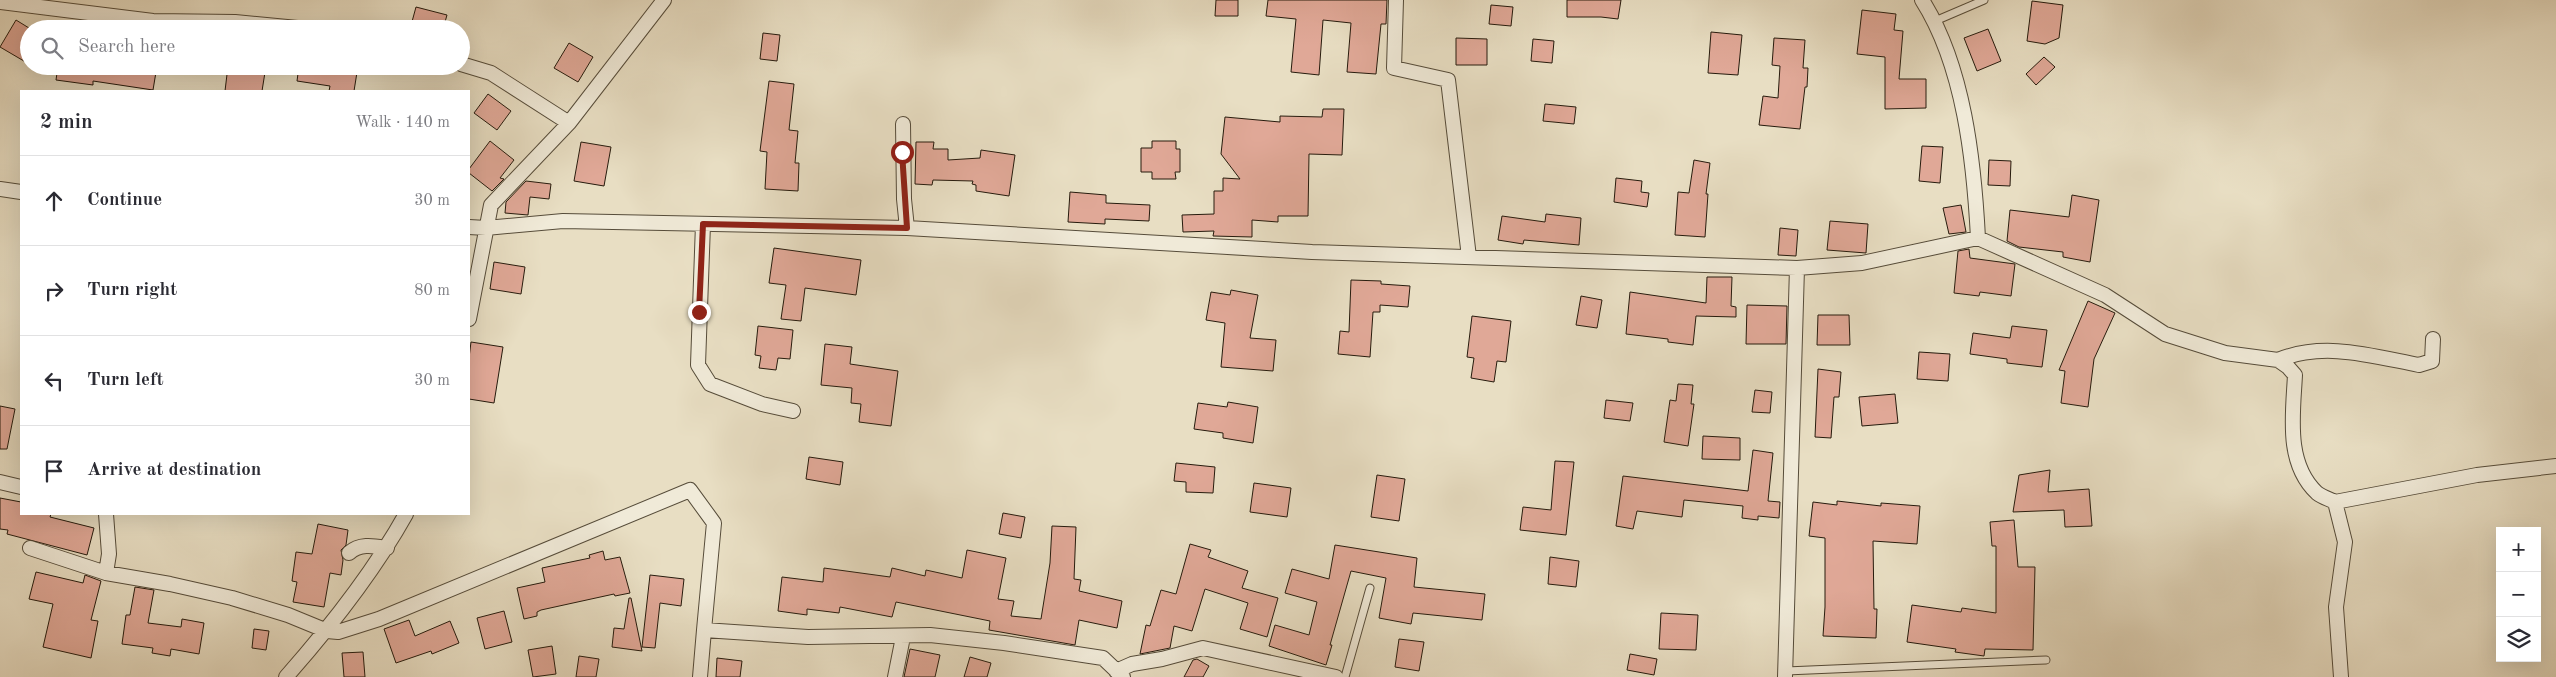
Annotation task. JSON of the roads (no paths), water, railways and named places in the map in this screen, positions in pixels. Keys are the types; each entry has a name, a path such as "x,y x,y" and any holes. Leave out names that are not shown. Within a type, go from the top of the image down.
{"street":[{"path":"470,314 491,205 569,124 664,0"},
{"path":"1396,0 1394,68 1448,80 1469,256"},
{"path":"1922,0 1935,21 1961,98 1976,200 1978,238"},
{"path":"0,2 149,20"},
{"path":"470,67 491,73 569,124"},
{"path":"903,124 904,199 907,228"},
{"path":"0,189 20,192"},
{"path":"470,227 486,228 562,221 907,228 1312,252 1797,268 1862,263 1978,238 2105,295 2165,334 2225,353 2278,360 2288,367 2295,375 2294,446 2300,467 2318,493 2334,502 2477,475 2556,466"},
{"path":"703,224 698,365 710,384 762,404 793,411"},
{"path":"1785,674 1797,268"},
{"path":"2278,360 2296,353 2339,349 2419,365 2432,361 2433,339"},
{"path":"0,482 20,487"},
{"path":"30,548 106,573 170,584 232,598 327,631 338,632 379,619 690,490 714,523 700,677"},
{"path":"2334,502 2345,542 2336,607 2340,677"},
{"path":"106,515 109,554 106,573"},
{"path":"286,677 327,631 387,548 405,515"},
{"path":"349,553 355,548 370,545 387,548"},
{"path":"704,630 808,637 903,637 930,635 1004,643 1103,658 1119,674 1132,664 1162,659 1203,648 1336,677"},
{"path":"895,677 903,637"}],"lane":[{"path":"1935,21 1984,0"},
{"path":"1345,677 1370,588"},
{"path":"1785,674 2046,660"}]}
